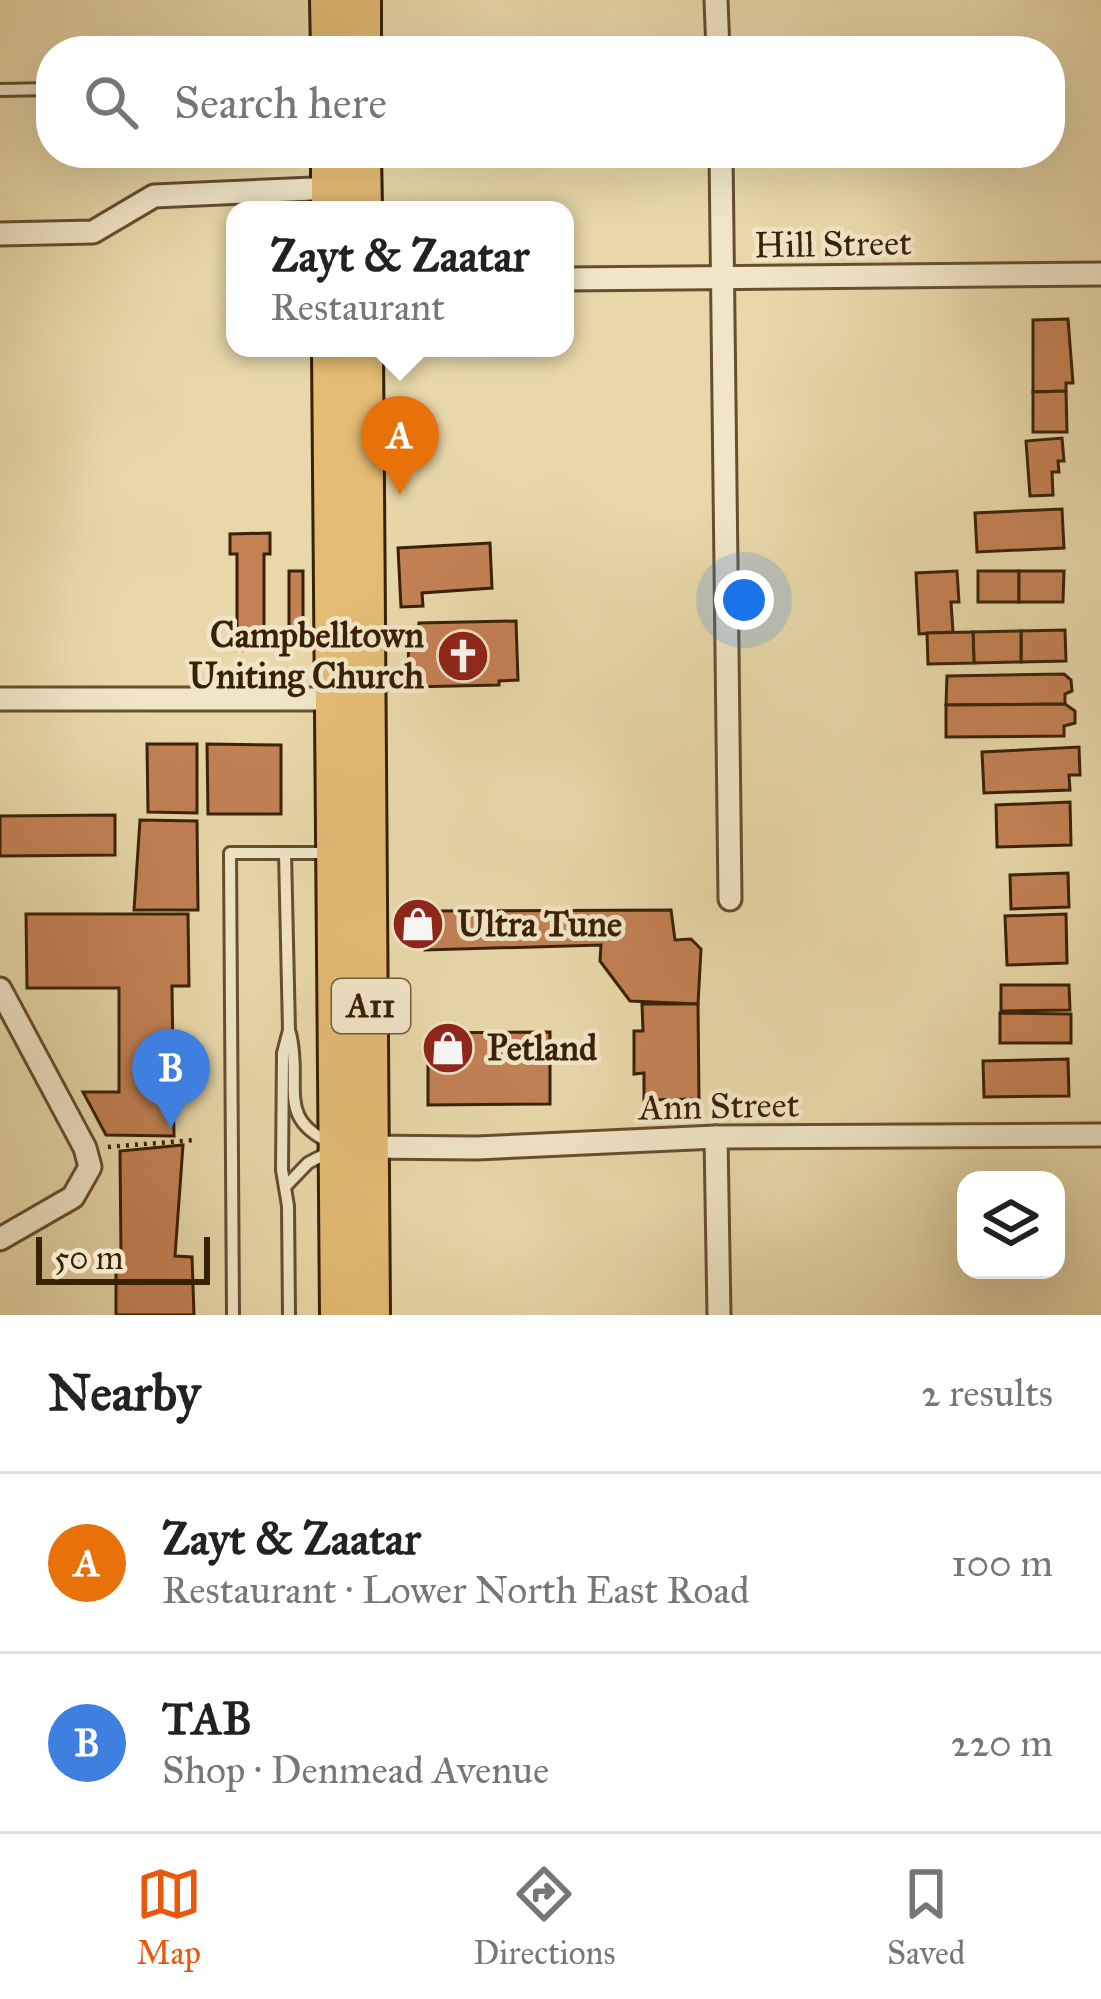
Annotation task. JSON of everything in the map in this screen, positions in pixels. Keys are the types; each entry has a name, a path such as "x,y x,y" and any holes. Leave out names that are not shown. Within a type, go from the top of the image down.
{"main road":[{"path":"329,0 330,36"},
{"path":"362,0 362,36"},
{"name":"A11","path":"332,357 352,698 337,853 371,1315"},
{"name":"A11","path":"339,1315 356,1147 352,698 364,357"}],"street":[{"path":"716,0 717,36"},
{"path":"721,168 730,899"},
{"path":"0,234 93,232 154,196 346,184"},
{"name":"Hill Street","path":"574,279 1101,274"},
{"path":"0,699 352,698"},
{"path":"0,989 85,1148 90,1167 74,1197 0,1239"},
{"name":"Ann Street","path":"356,1147 478,1148 716,1137 1101,1135"},
{"path":"716,1137 719,1315"}],"lane":[{"path":"0,90 36,89"},
{"path":"233,1315 230,853 337,853"},
{"path":"285,854 296,1115 302,1127 356,1147"},
{"path":"289,1030 283,1053 289,1315"},
{"path":"285,1187 308,1163 356,1147"}],"path":[{"path":"85,1148 195,1140"}],"building":[{"path":"1068,319 1073,383 1066,383 1066,391 1033,392 1033,320"},
{"path":"1066,391 1067,432 1033,432 1033,392"},
{"path":"1062,438 1064,461 1058,461 1059,472 1052,472 1053,495 1030,496 1026,441"},
{"path":"1062,509 1064,548 977,552 975,513"},
{"path":"270,533 270,554 264,554 264,650 237,650 237,554 230,554 230,534"},
{"path":"490,543 492,588 422,593 423,606 401,607 398,548"},
{"path":"289,571 303,571 303,646 289,647"},
{"path":"957,571 959,602 951,602 953,632 919,634 916,573"},
{"path":"978,571 1019,571 1019,602 978,602"},
{"path":"1019,571 1064,571 1063,602 1019,602"},
{"name":"Campbelltown Uniting Church","path":"516,621 518,680 499,681 499,685 409,687 408,631 418,631 419,623"},
{"path":"1065,630 1066,661 1021,662 1021,631"},
{"path":"1021,631 1021,662 974,663 973,632"},
{"path":"973,632 974,663 928,664 927,633"},
{"path":"1064,674 1071,680 1072,691 1065,694 1065,704 946,705 947,676"},
{"path":"1065,704 1075,711 1075,723 1064,726 1064,736 946,737 946,705"},
{"path":"147,744 197,744 197,813 148,812"},
{"path":"207,744 281,745 281,814 208,814"},
{"path":"1079,747 1080,775 1069,775 1070,790 984,793 982,752"},
{"path":"1070,802 1071,845 997,847 996,805"},
{"path":"115,815 115,855 0,856 0,816"},
{"path":"140,820 197,821 198,910 134,910"},
{"path":"1068,873 1069,907 1011,909 1010,875"},
{"path":"671,910 675,940 691,939 701,949 698,1004 630,1001 600,961 601,945 425,950 426,911"},
{"path":"26,914 188,914 189,986 172,986 174,1136 106,1135 83,1092 119,1092 119,988 27,988"},
{"path":"1066,914 1067,963 1007,965 1005,916"},
{"path":"1001,985 1069,985 1070,1010 1001,1011"},
{"path":"642,1004 698,1004 699,1099 644,1100 644,1073 634,1074 634,1031 643,1031"},
{"path":"1000,1013 1071,1014 1071,1043 1000,1043"},
{"path":"550,1032 550,1104 428,1105 428,1033"},
{"path":"1068,1059 1069,1096 984,1097 983,1061"},
{"path":"183,1145 175,1256 192,1257 194,1315 116,1315 120,1151"}],"place":[{"name":"Zayt & Zaatar","path":"400,495"},
{"name":"Campbelltown Uniting Church","path":"463,656"},
{"name":"Ultra Tune","path":"418,924"},
{"name":"Petland","path":"448,1048"},
{"name":"TAB","path":"171,1128"}]}
